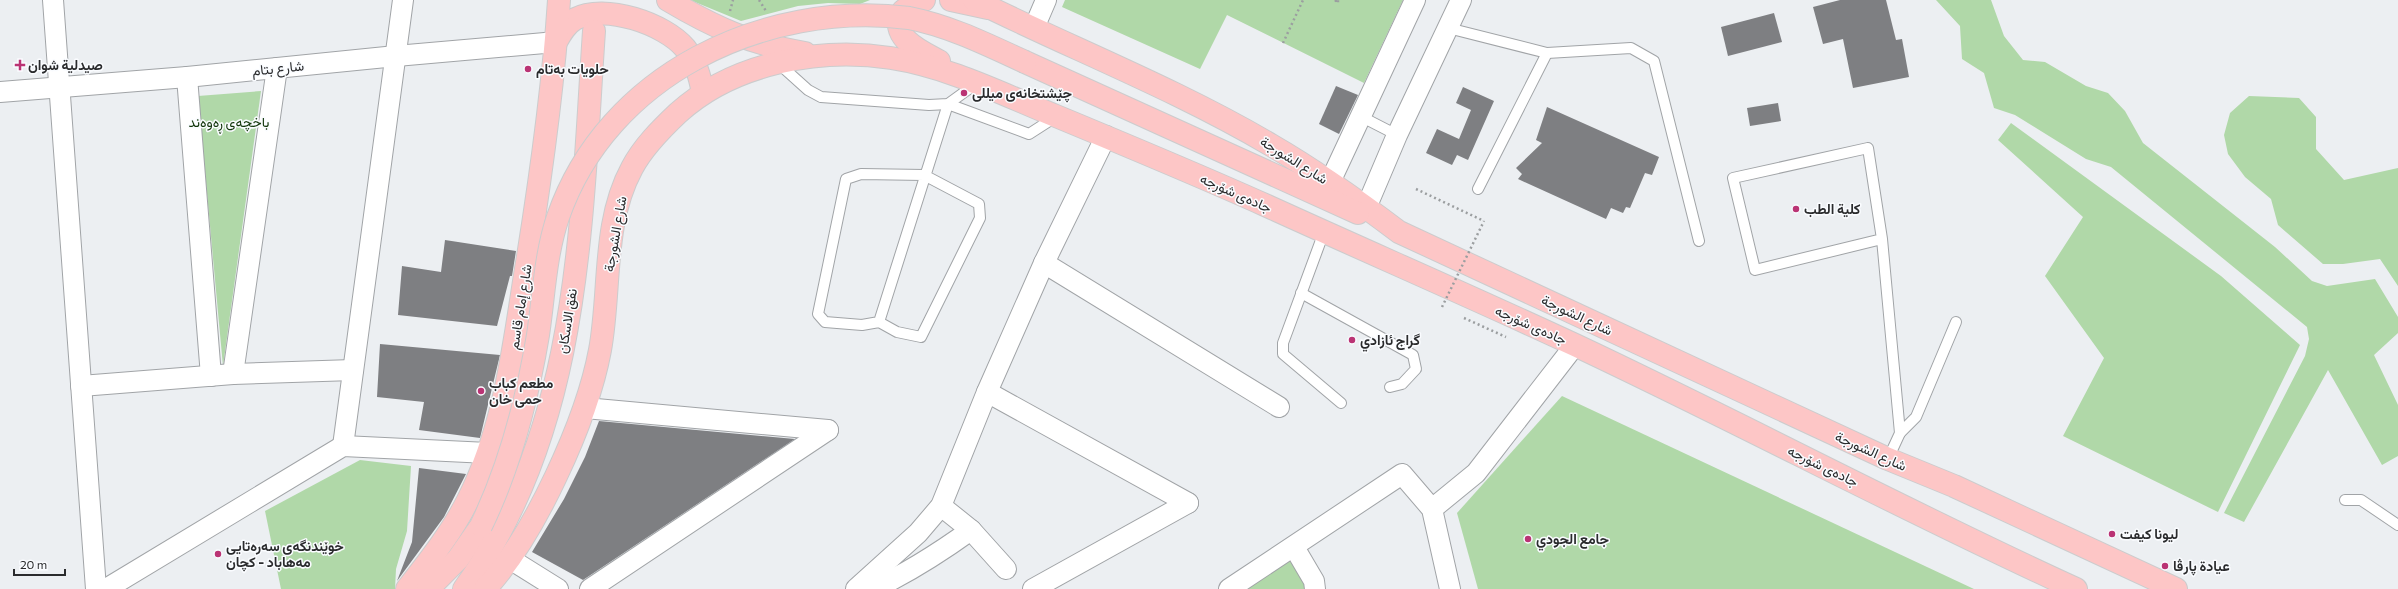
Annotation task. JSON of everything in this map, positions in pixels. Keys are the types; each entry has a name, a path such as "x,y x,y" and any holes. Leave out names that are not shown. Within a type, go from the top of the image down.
{"main road":[{"name":"شارع إمام قاسم","path":"407,589 458,519 488,453 504,403 544,154 559,0"},
{"path":"668,0 742,38 778,49 824,57"},
{"path":"924,0 907,7 901,14 900,27 904,39 914,47 977,83"},
{"name":"شارع الشورجة","path":"950,0 989,5 1211,113 1271,145 1330,182 1399,232 1888,459 1954,486 2176,589"},
{"path":"428,589 458,559 481,526 504,471 524,403 537,337 546,262 559,215 577,176 597,144 620,114 646,89 693,56 729,38 777,21 825,12 858,12 910,18 964,35 1399,232"},
{"path":"556,42 570,23 584,16 613,15 645,23 666,32 685,48 695,65 703,93"},
{"name":"نفق الاسكان","path":"464,589 496,542 521,490 542,433 558,376 576,268 594,31"},
{"name":"شارع الشورجة","path":"485,589 510,559 546,495 585,408 600,349 610,250 623,187 643,151 677,114 703,93 743,74 778,63 824,57 858,55 897,59 941,70 977,83"},
{"name":"جادەی شۆرجە","path":"977,83 1106,136 1576,345 2051,584 2076,589"}],"street":[{"path":"53,0 96,589"},
{"path":"343,446 403,0"},
{"path":"1034,28 1046,0"},
{"path":"1330,182 1415,0"},
{"path":"1366,208 1397,135 1461,0"},
{"name":"شارع بتام","path":"0,92 59,86 187,77 556,42"},
{"path":"233,374 277,68"},
{"path":"187,77 211,376"},
{"path":"856,589 918,533 941,506 987,392 1044,263 1106,136"},
{"path":"1044,263 1279,407"},
{"path":"1432,509 1476,473 1576,345"},
{"path":"81,386 233,374 353,370"},
{"path":"987,392 1188,503 1033,589"},
{"path":"585,408 828,430 590,589"},
{"path":"106,589 343,446 488,453"},
{"path":"1229,589 1294,548 1402,474 1432,509 1450,589"},
{"path":"941,506 971,530 1006,569"},
{"path":"873,589 903,575 938,554 971,530"},
{"path":"1294,548 1314,581 1315,589"},
{"path":"510,559 558,589"}],"lane":[{"path":"1448,28 1547,53 1631,48 1654,62 1699,241"},
{"path":"1478,189 1547,53"},
{"path":"778,63 808,90 821,97 929,105 948,104 1029,134 1057,116"},
{"path":"879,322 924,175 948,104 977,83"},
{"path":"1362,116 1397,135"},
{"path":"1882,239 1755,270 1733,178 1868,148 1882,239 1900,433"},
{"path":"861,174 924,175 979,204 980,218 921,337 897,332 879,322 862,325 824,322 818,314 846,179 861,174"},
{"path":"1324,232 1284,343 1283,354 1341,403"},
{"path":"1302,294 1413,355 1416,369 1402,384 1390,388"},
{"path":"1888,459 1900,433 1916,417 1956,322"},
{"path":"2345,500 2361,500 2398,525"}],"path":[{"path":"1283,43 1303,0"},
{"path":"1416,189 1484,221 1442,307 1449,310"},
{"path":"1463,317 1506,337"}],"green space":[{"path":"690,0 870,0 860,4 828,3 798,6 741,21"},
{"path":"1065,0 1403,0 1364,83 1227,15 1200,69 1062,7"},
{"path":"1936,0 1991,0 2004,36 2023,60 2045,62 2086,86 2108,93 2125,111 2143,143 2275,247 2312,281 2327,286 2375,279 2398,317 2398,333 2374,355 2398,405 2398,456 2382,465 2328,370 2244,522 2224,513 2305,356 2309,339 2307,327 2111,167 2086,159 2015,115 1994,108 1984,73 1962,59 1960,26"},
{"name":"باخچەی ڕەوەند","path":"261,91 223,366 198,96"},
{"path":"2249,96 2299,98 2316,117 2316,149 2344,180 2398,168 2398,286 2380,259 2343,264 2323,264 2278,225 2271,199 2245,177 2228,154 2224,135 2230,113"},
{"path":"2011,123 2221,276 2300,345 2218,512 2063,436 2104,358 2045,276 2083,217 1998,140"},
{"path":"1562,396 1974,589 1478,589 1457,513"},
{"path":"360,460 411,466 407,531 396,569 395,589 281,589 265,511"},
{"path":"1290,559 1309,587 1305,589 1241,589"}],"building":[{"path":"1840,0 1886,0 1896,40 1902,39 1909,77 1853,88 1843,39 1823,44 1813,7"},
{"path":"1774,13 1782,42 1728,56 1721,27"},
{"path":"1336,86 1358,95 1339,134 1319,124"},
{"path":"1463,87 1494,101 1468,160 1457,155 1452,165 1426,153 1437,129 1459,139 1471,110 1456,103"},
{"path":"1778,103 1781,121 1750,126 1747,108"},
{"path":"1547,107 1659,157 1652,175 1645,173 1630,208 1626,207 1623,213 1611,208 1606,219 1518,179 1522,174 1516,168 1542,143 1536,140"},
{"path":"445,240 516,251 512,276 510,276 497,326 398,315 402,266 441,272"},
{"path":"380,344 500,355 480,438 419,430 424,402 377,397"},
{"path":"599,421 795,439 583,580 532,552 564,499 585,457"},
{"path":"419,468 466,474 444,517 397,581 412,542"}],"place":[{"name":"صيدلية شوان","path":"20,65"},
{"name":"حلویات بەتام","path":"528,69"},
{"name":"چێشتخانەی میللی","path":"964,93"},
{"name":"كلية الطب","path":"1796,209"},
{"name":"گراج ئازادي","path":"1352,340"},
{"name":"مطعم كباب حمى خان","path":"481,391"},
{"name":"ليونا كيفت","path":"2112,534"},
{"name":"جامع الجودي","path":"1528,539"},
{"name":"خوێندنگەی سەرەتایی مەهاباد - کچان","path":"218,554"},
{"name":"عيادة پارڤا","path":"2165,566"}]}
